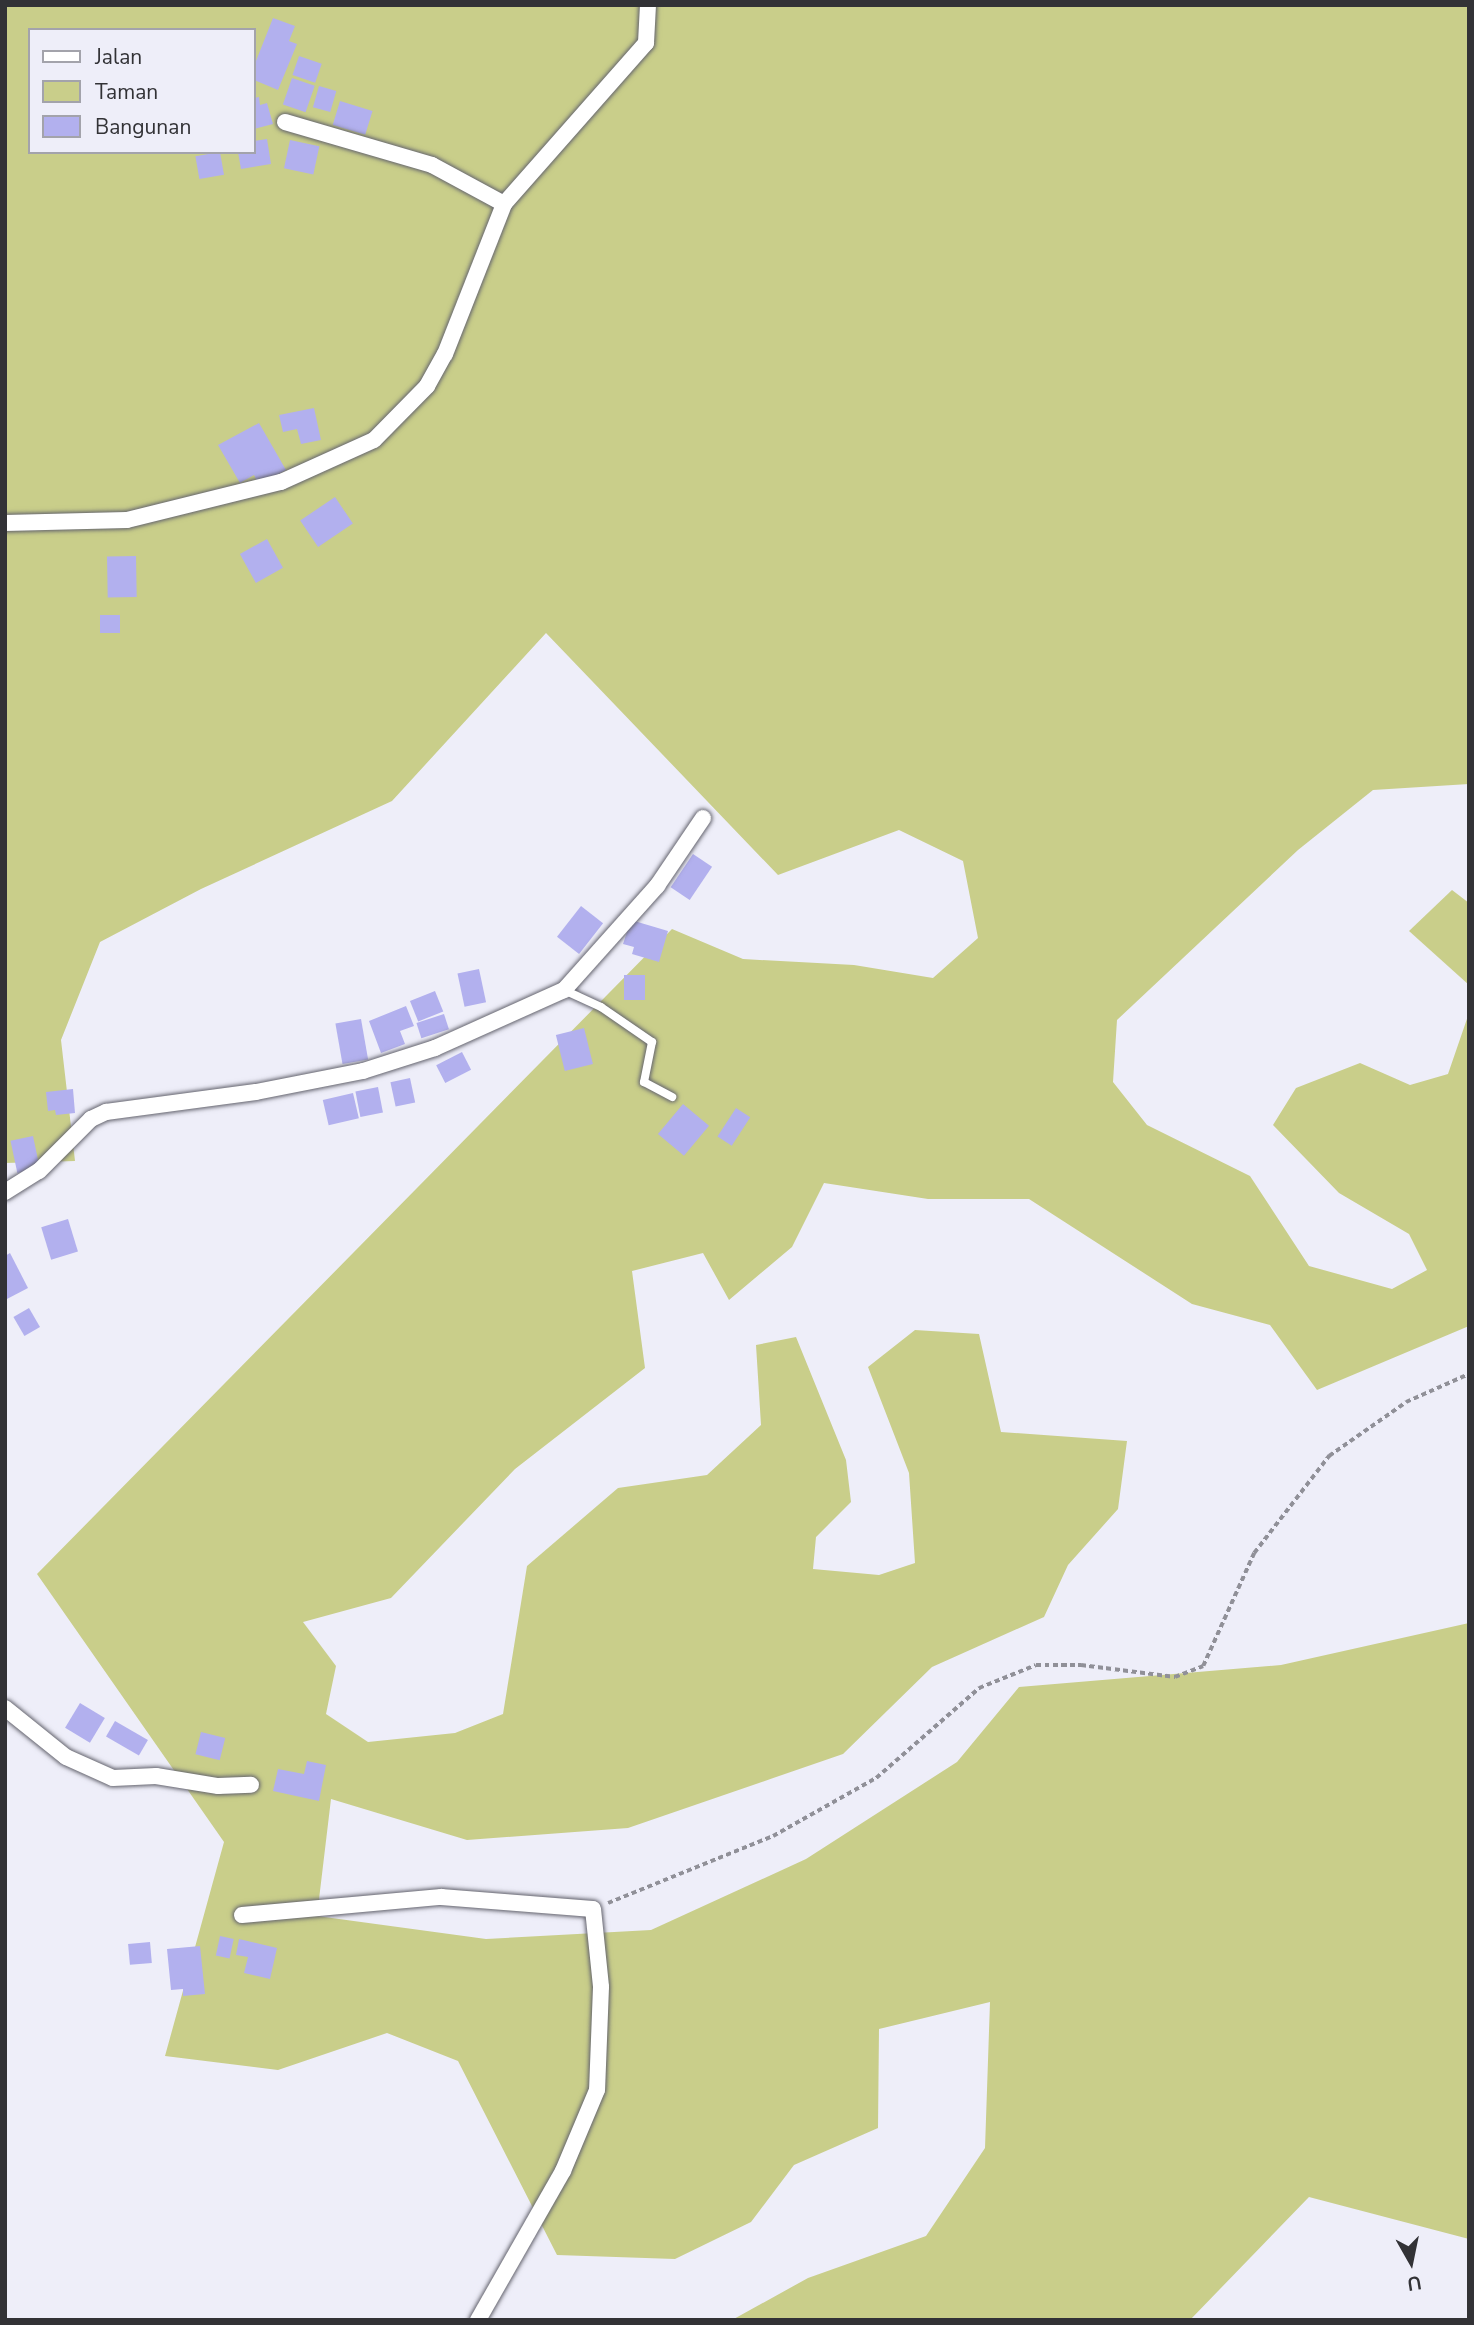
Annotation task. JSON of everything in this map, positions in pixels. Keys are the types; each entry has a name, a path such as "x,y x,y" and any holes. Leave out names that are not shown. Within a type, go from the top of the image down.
{"street":[{"path":"5,523 127,520 281,482 374,440 427,386 445,354 505,204 646,43 648,5"},
{"path":"285,122 432,165 505,204"},
{"path":"5,1192 39,1171 91,1119 106,1112 256,1092 363,1070 435,1048 564,990 657,887 703,818"},
{"path":"5,1708 66,1757 113,1778 156,1776 218,1786 251,1785"},
{"path":"242,1915 441,1897 593,1909 601,1987 597,2091 562,2171 478,2320"}],"lane":[{"path":"564,990 601,1007 652,1042 644,1082 672,1097"}],"path":[{"path":"593,1909 773,1836 876,1778 979,1688 1036,1665 1082,1665 1175,1677 1203,1666 1254,1553 1329,1456 1406,1402 1469,1374"}],"green space":[{"path":"5,5 1469,5 1469,784 1373,790 1298,850 1117,1020 1113,1082 1147,1125 1250,1176 1309,1266 1392,1289 1427,1270 1409,1234 1339,1193 1273,1125 1296,1088 1360,1063 1410,1085 1448,1074 1469,1013 1469,1326 1317,1390 1270,1325 1192,1304 1029,1199 928,1199 824,1183 792,1247 729,1300 703,1253 632,1271 645,1368 515,1469 391,1598 303,1622 336,1666 326,1714 368,1742 455,1733 503,1714 527,1566 618,1488 707,1475 761,1425 756,1345 796,1337 846,1460 851,1502 816,1537 813,1569 879,1575 915,1563 909,1473 868,1367 915,1330 979,1334 1001,1432 1127,1441 1118,1509 1068,1565 1044,1617 932,1667 843,1754 628,1828 467,1840 331,1799 317,1916 486,1939 651,1930 806,1859 957,1762 1019,1687 1281,1665 1469,1623 1469,2239 1309,2197 1190,2320 732,2320 808,2278 926,2236 985,2148 990,2002 879,2029 878,2128 794,2165 751,2222 675,2259 557,2255 458,2061 387,2033 278,2070 165,2056 224,1842 37,1574 672,929 743,959 854,965 933,978 978,938 963,861 899,830 778,875 546,633 392,801 201,889 100,942 61,1040 75,1161 5,1163"},
{"path":"1452,890 1469,903 1469,985 1409,931"}],"building":[{"path":"273,18 295,26 289,41 297,44 278,90 256,81 256,61"},
{"path":"299,56 322,64 315,83 292,75"},
{"path":"292,78 315,86 306,112 283,104"},
{"path":"319,86 336,91 330,112 313,107"},
{"path":"259,97 260,105 267,103 273,124 256,128 256,98"},
{"path":"340,101 373,111 365,135 333,125"},
{"path":"267,139 271,164 241,169 238,154 256,154 256,141"},
{"path":"290,140 319,146 313,175 284,168"},
{"path":"220,154 224,175 199,179 195,156"},
{"path":"314,408 321,440 301,444 297,429 283,432 279,415"},
{"path":"259,423 286,470 259,485 254,475 240,483 218,445"},
{"path":"335,497 353,524 318,547 300,520"},
{"path":"267,539 283,568 256,583 240,554"},
{"path":"136,556 137,597 108,597 107,557"},
{"path":"100,615 120,615 120,633 100,633"},
{"path":"693,854 712,867 690,900 671,887"},
{"path":"581,906 603,923 579,954 557,937"},
{"path":"631,920 668,931 659,962 632,954 634,947 623,944"},
{"path":"479,969 486,1002 465,1007 457,974"},
{"path":"624,975 645,975 645,1000 624,1000"},
{"path":"435,991 443,1011 418,1022 410,1001"},
{"path":"406,1006 414,1026 400,1031 405,1044 381,1053 369,1021"},
{"path":"444,1014 449,1029 421,1038 416,1023"},
{"path":"361,1019 368,1059 343,1064 335,1024"},
{"path":"584,1028 593,1064 565,1071 556,1035"},
{"path":"462,1052 471,1070 445,1083 436,1065"},
{"path":"410,1078 415,1102 396,1107 390,1082"},
{"path":"378,1087 383,1113 360,1117 355,1091"},
{"path":"73,1089 75,1113 56,1115 55,1110 48,1111 46,1092"},
{"path":"353,1093 359,1118 329,1125 323,1100"},
{"path":"683,1104 709,1126 684,1156 658,1134"},
{"path":"736,1108 750,1117 732,1146 717,1137"},
{"path":"33,1136 40,1168 17,1173 11,1141"},
{"path":"68,1219 78,1252 51,1260 41,1227"},
{"path":"10,1253 28,1288 5,1300 5,1256"},
{"path":"29,1308 40,1327 24,1336 13,1317"},
{"path":"80,1703 105,1718 90,1743 65,1728"},
{"path":"115,1721 148,1740 139,1756 106,1737"},
{"path":"201,1732 225,1738 220,1760 195,1754"},
{"path":"307,1761 326,1765 319,1801 273,1791 278,1769 304,1774"},
{"path":"220,1936 234,1939 230,1958 216,1956"},
{"path":"239,1939 277,1948 270,1979 244,1973 248,1957 236,1955"},
{"path":"150,1942 152,1963 130,1965 128,1944"},
{"path":"200,1946 205,1994 183,1996 183,1989 171,1990 167,1949"}]}
